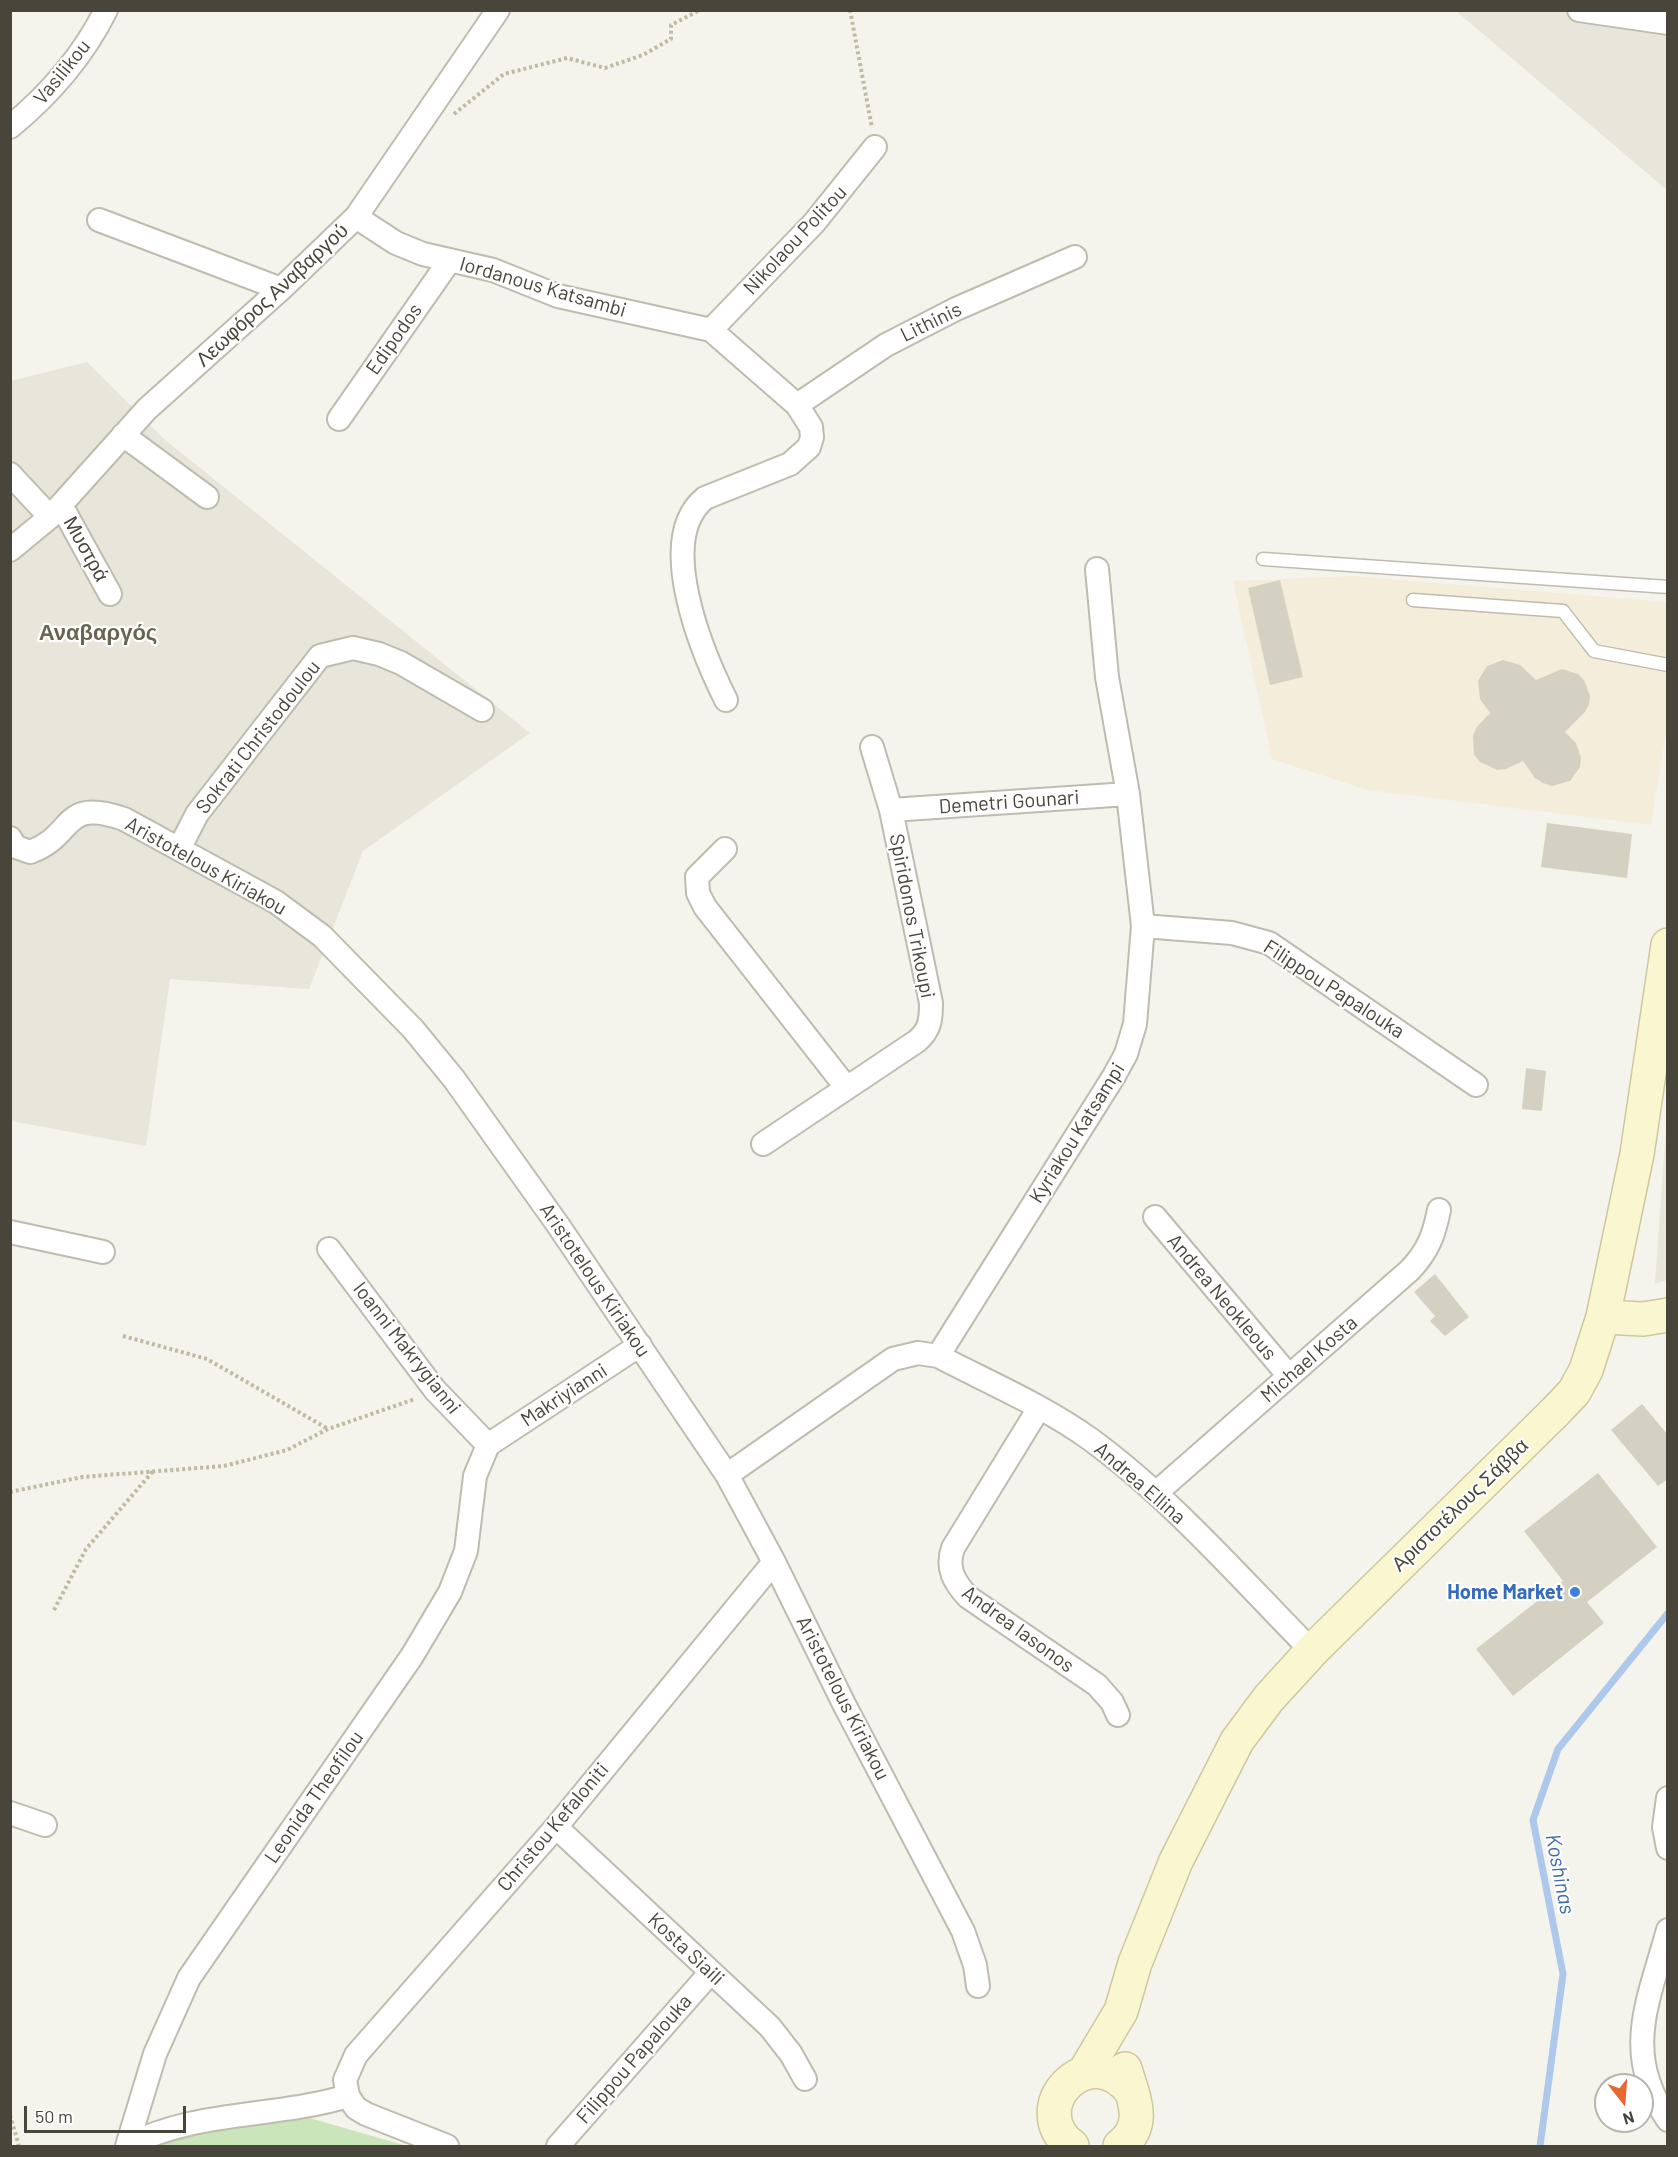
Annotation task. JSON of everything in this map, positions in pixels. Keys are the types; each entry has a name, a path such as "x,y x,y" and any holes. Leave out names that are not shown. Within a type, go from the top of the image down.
{"street":[{"name":"Vasilikou","path":"10,127 30,111 67,70 95,32 106,10"},
{"name":"Λεωφόρος Αναβαργού","path":"10,550 56,511 147,409 281,289 356,217 498,10"},
{"path":"1579,10 1668,23"},
{"name":"Nikolaou Politou","path":"711,330 814,224 875,147"},
{"name":"Iordanous Katsambi","path":"356,217 396,243 423,254 493,270 558,296 711,330 797,405 811,427 809,447 795,461 772,474 705,498 689,516 685,529 684,583 692,618 703,654 726,700"},
{"path":"99,220 281,289"},
{"name":"Lithinis","path":"797,405 886,345 956,309 1075,257"},
{"name":"Edipodos","path":"339,419 450,260"},
{"path":"123,435 207,497"},
{"name":"Μυστρά","path":"10,474 56,511 110,594"},
{"name":"Kyriakou Katsampi","path":"938,1356 1126,1053 1135,1024 1143,926 1128,794 1107,677 1097,569"},
{"name":"Sokrati Christodoulou","path":"180,847 196,814 320,656 353,648 379,654 401,663 482,710"},
{"name":"Spiridonos Trikoupi","path":"763,1144 917,1041 927,1033 931,1020 931,1004 891,810 872,747"},
{"name":"Demetri Gounari","path":"891,810 1128,794"},
{"name":"Aristotelous Kiriakou","path":"10,838 16,847 30,852 43,845 77,814 102,811 124,819 180,847 276,902 322,936 412,1029 454,1079 558,1225 727,1475 963,1931 975,1965 978,1986"},
{"path":"725,849 697,877 696,884 702,900 846,1088"},
{"name":"Filippou Papalouka","path":"1143,926 1232,933 1269,943 1476,1085"},
{"name":"Αριστοτέλους Σάββα","path":"1084,2073 1121,2011 1136,1963 1176,1861 1237,1741 1269,1698 1312,1651 1574,1392 1586,1370 1603,1317 1637,1154 1668,945"},
{"name":"Michael Kosta","path":"1156,1493 1418,1261 1434,1235 1439,1210"},
{"name":"Andrea Neokleous","path":"1155,1217 1289,1376"},
{"path":"10,1232 103,1252"},
{"name":"Ioanni Makrygianni","path":"329,1249 435,1390 488,1444"},
{"path":"1603,1317 1643,1319 1668,1315"},
{"name":"Makriyianni","path":"488,1444 640,1345"},
{"path":"727,1475 893,1359 918,1353 938,1356"},
{"name":"Andrea Ellina","path":"938,1356 1038,1408 1091,1440 1156,1493 1312,1651"},
{"name":"Andrea Iasonos","path":"1038,1408 953,1548 949,1558 950,1572 957,1586 968,1597 1096,1685 1112,1702 1118,1715"},
{"name":"Leonida Theofilou","path":"127,2146 155,2054 189,1978 412,1656 450,1592 466,1551 476,1476 488,1444"},
{"name":"Christou Kefaloniti","path":"348,2096 345,2080 356,2055 556,1827 774,1562"},
{"path":"1666,1834 1668,1798"},
{"path":"10,1813 45,1825"},
{"name":"Kosta Siaili","path":"556,1827 770,2027 791,2054 805,2079"},
{"path":"1665,2116 1649,2084 1642,2059 1641,2037 1668,1930"},
{"name":"Filippou Papalouka","path":"558,2146 711,1972"},
{"name":"Αριστοτέλους Σάββα","path":"1121,2011 1122,2056 1134,2127"},
{"name":"Αριστοτέλους Σάββα","path":"1060,2139 1054,2114 1059,2093 1074,2077 1084,2073 1106,2072 1125,2083 1134,2127"},
{"path":"127,2146 144,2137 196,2122 224,2116 298,2109 348,2096 356,2108 366,2114 447,2146"}],"lane":[{"path":"1263,559 1668,587"},
{"path":"1413,600 1563,611 1594,651 1668,665"}],"path":[{"path":"421,120 439,119 454,114 504,74 567,58 605,68 643,55 671,39 671,25 700,10"},
{"path":"850,10 875,147"},
{"path":"123,1336 207,1359 328,1429"},
{"path":"10,1492 82,1477 224,1466 287,1450 328,1429 389,1410 435,1390"},
{"path":"54,1610 86,1549 155,1470"},
{"path":"10,2115 19,2146"}],"shaded area":[{"path":"1456,11 1667,11 1667,190"},
{"path":"87,362 164,439 530,733 363,851 309,989 170,979 146,1146 11,1121 11,381"},
{"path":"1352,576 1667,602 1667,726 1651,825 1368,790 1272,759 1233,581"},
{"path":"1667,1116 1667,1280 1655,1284"}],"green space":[{"path":"306,2117 407,2146 139,2146 180,2134"}],"building":[{"path":"1280,580 1303,677 1270,685 1248,588"},
{"path":"1503,660 1520,665 1536,680 1562,669 1578,674 1584,680 1590,696 1589,704 1585,712 1565,732 1576,743 1581,758 1580,767 1570,781 1552,786 1535,778 1523,761 1506,769 1497,770 1480,762 1474,754 1473,736 1476,728 1490,713 1480,699 1478,681 1487,666"},
{"path":"1547,823 1632,834 1627,878 1541,867"},
{"path":"1526,1068 1546,1071 1542,1111 1522,1109"},
{"path":"1435,1274 1469,1317 1445,1336 1430,1321 1435,1316 1414,1292"},
{"path":"1642,1404 1668,1435 1668,1479 1658,1486 1611,1430"},
{"name":"Home Market","path":"1598,1473 1657,1547 1587,1602 1604,1623 1513,1696 1476,1649 1563,1581 1524,1531"}],"waterway":[{"name":"Koshinas","path":"1540,2146 1563,1974 1533,1820 1558,1749 1668,1613"}],"place":[{"name":"Home Market","path":"1575,1592"}],"district":[{"name":"Αναβαργός","path":"98,633"}]}
